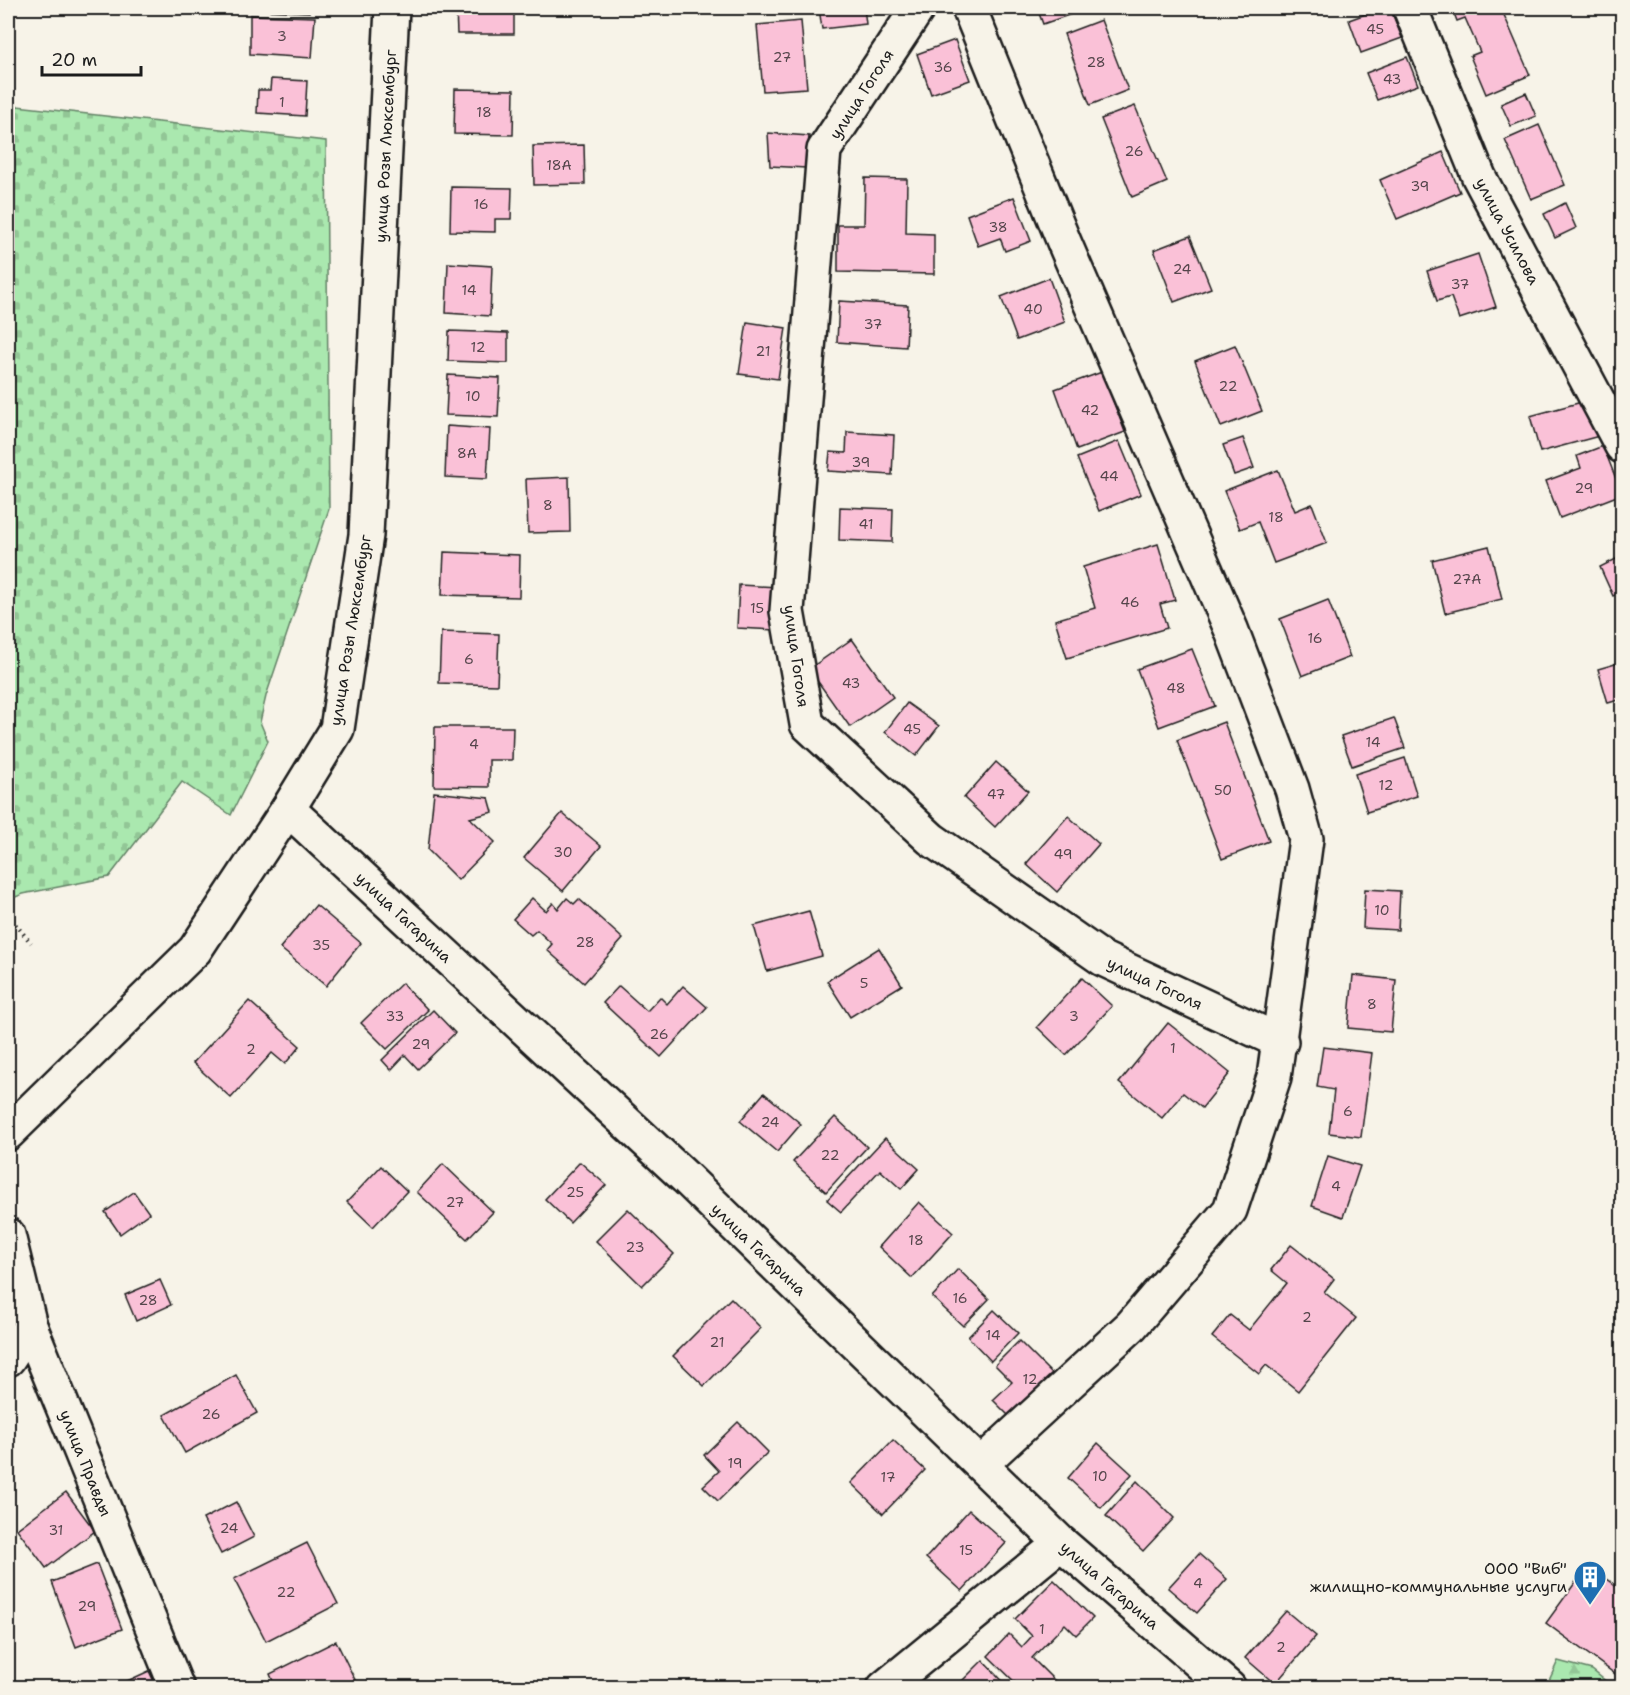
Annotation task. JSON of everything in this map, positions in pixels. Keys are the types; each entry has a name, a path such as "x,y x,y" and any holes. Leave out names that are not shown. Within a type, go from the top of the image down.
{"street":[{"name":"улица Розы Люксембург","path":"8,1133 195,950 288,809 337,729 366,535 392,8"},
{"name":"улица Гоголя","path":"918,8 824,150 788,611 807,724 932,839 1103,959 1281,1042"},
{"path":"969,8 1064,242 1231,629 1292,789 1306,839 1281,1042 1274,1077 1230,1210 1131,1326 981,1464"},
{"name":"улица Усилова","path":"1410,8 1479,177 1623,446"},
{"name":"улица Гагарина","path":"288,809 686,1178 1060,1543 1229,1688"},
{"name":"улица Правды","path":"8,1234 30,1326 177,1688"},
{"path":"8,1359 30,1326"},
{"path":"884,1688 1060,1543"}],"path":[{"path":"8,915 31,943"}],"green space":[{"path":"8,105 326,141 329,509 266,696 260,722 268,741 231,815 182,782 109,877 23,894 8,900"},
{"path":"1558,1661 1592,1670 1613,1687 1546,1687"}],"building":[{"path":"261,8 309,8 309,12 261,10"},
{"path":"456,8 514,8 514,34 457,34"},
{"path":"819,8 864,8 866,24 822,29"},
{"path":"1037,8 1082,8 1083,10 1043,24"},
{"path":"1382,8 1390,8 1402,38 1361,53 1349,20"},
{"path":"1452,8 1501,8 1530,75 1486,94 1470,56 1480,52 1465,18 1457,21"},
{"path":"250,15 315,17 312,58 250,54"},
{"path":"1101,20 1128,90 1090,105 1064,34"},
{"path":"801,21 807,88 763,91 757,25"},
{"path":"955,40 970,80 931,94 917,54"},
{"path":"1407,57 1418,85 1377,100 1366,73"},
{"path":"271,79 307,81 305,116 257,113 258,90 270,90"},
{"path":"455,89 514,90 513,135 454,134"},
{"path":"1526,93 1536,116 1511,126 1501,104"},
{"path":"1135,106 1167,182 1132,197 1101,119"},
{"path":"1539,125 1565,185 1531,199 1505,140"},
{"path":"768,133 809,136 806,168 770,166"},
{"path":"584,145 585,184 534,185 533,146"},
{"path":"1443,152 1460,192 1397,219 1380,180"},
{"path":"865,178 907,179 906,233 934,234 934,274 838,272 838,225 864,225"},
{"path":"451,187 512,188 511,219 495,219 495,232 450,231"},
{"path":"1014,197 1031,241 1005,251 1000,238 978,246 967,215"},
{"path":"1565,203 1576,228 1555,238 1544,214"},
{"path":"1190,236 1211,288 1174,302 1154,250"},
{"path":"1478,254 1496,307 1459,319 1451,297 1437,301 1427,271"},
{"path":"448,263 492,266 490,316 446,313"},
{"path":"1049,278 1065,322 1017,340 1001,297"},
{"path":"839,301 908,305 906,347 837,342"},
{"path":"747,322 786,328 778,379 739,374"},
{"path":"449,331 508,333 508,363 448,361"},
{"path":"1235,345 1262,411 1221,427 1195,361"},
{"path":"1102,372 1125,432 1077,450 1055,389"},
{"path":"448,375 500,378 498,417 446,415"},
{"path":"1593,399 1603,435 1540,452 1530,416"},
{"path":"447,426 490,429 487,479 445,477"},
{"path":"847,432 894,435 892,475 828,471 830,452 846,453"},
{"path":"1243,438 1254,468 1234,475 1223,445"},
{"path":"1119,441 1141,494 1099,511 1077,458"},
{"path":"1603,446 1622,494 1560,518 1546,481 1581,468 1577,456"},
{"path":"1278,470 1295,511 1312,504 1327,543 1274,563 1258,522 1240,529 1224,491"},
{"path":"569,477 570,532 528,533 526,479"},
{"path":"840,507 893,509 892,542 839,540"},
{"path":"1158,544 1175,600 1160,604 1167,628 1067,658 1055,620 1095,608 1083,567"},
{"path":"1489,546 1502,599 1445,613 1432,560"},
{"path":"444,552 520,555 519,597 442,595"},
{"path":"1622,556 1622,592 1613,596 1600,567"},
{"path":"739,585 778,587 776,630 737,628"},
{"path":"1328,600 1350,657 1302,676 1280,619"},
{"path":"441,632 499,634 497,685 439,683"},
{"path":"852,639 893,697 850,727 809,669"},
{"path":"1192,649 1215,706 1159,727 1137,669"},
{"path":"1622,662 1622,699 1608,703 1598,669"},
{"path":"907,703 939,726 916,756 885,732"},
{"path":"1394,718 1405,748 1352,766 1341,736"},
{"path":"1224,722 1269,841 1222,859 1177,740"},
{"path":"435,727 513,727 512,760 489,760 489,787 434,786"},
{"path":"1405,758 1417,796 1367,812 1355,774"},
{"path":"996,762 1028,791 995,827 964,798"},
{"path":"434,792 489,798 493,812 470,818 495,842 458,880 428,850"},
{"path":"562,813 601,846 563,891 524,858"},
{"path":"1068,816 1099,844 1057,892 1026,864"},
{"path":"1365,889 1400,891 1398,930 1363,928"},
{"path":"532,898 546,911 553,903 558,909 567,898 574,904 579,899 623,939 584,983 547,950 552,944 537,930 531,935 513,919"},
{"path":"316,905 361,943 326,986 280,948"},
{"path":"809,911 822,956 767,971 754,926"},
{"path":"879,948 902,985 850,1017 827,981"},
{"path":"1353,975 1396,980 1391,1032 1348,1028"},
{"path":"1082,978 1112,1006 1066,1055 1037,1027"},
{"path":"402,983 428,1010 387,1049 361,1023"},
{"path":"619,986 647,1011 660,997 667,1004 683,986 707,1007 661,1057 603,1003"},
{"path":"249,1001 300,1046 285,1064 272,1053 231,1098 193,1063"},
{"path":"433,1010 455,1033 418,1069 405,1055 391,1070 382,1060"},
{"path":"1168,1023 1230,1073 1202,1108 1183,1093 1162,1118 1119,1083"},
{"path":"1323,1047 1372,1053 1361,1137 1329,1133 1334,1090 1317,1087"},
{"path":"764,1093 801,1124 777,1152 740,1121"},
{"path":"835,1117 867,1147 826,1192 793,1162"},
{"path":"885,1138 919,1169 901,1189 880,1170 841,1212 827,1200"},
{"path":"1328,1156 1360,1166 1343,1217 1312,1206"},
{"path":"580,1162 606,1185 570,1223 545,1199"},
{"path":"443,1164 493,1212 467,1239 417,1192"},
{"path":"381,1166 407,1191 373,1227 347,1202"},
{"path":"134,1192 149,1213 120,1234 105,1212"},
{"path":"919,1202 953,1233 912,1278 879,1247"},
{"path":"628,1209 674,1254 642,1286 596,1241"},
{"path":"1291,1245 1334,1279 1324,1292 1356,1318 1298,1391 1266,1365 1259,1374 1212,1337 1230,1315 1249,1330 1287,1283 1271,1270"},
{"path":"958,1269 989,1299 963,1326 932,1297"},
{"path":"160,1280 171,1305 136,1321 125,1295"},
{"path":"731,1298 761,1328 704,1386 673,1356"},
{"path":"994,1310 1018,1333 991,1361 968,1337"},
{"path":"1019,1341 1054,1376 1011,1418 993,1400 1012,1382 995,1365"},
{"path":"236,1375 257,1413 185,1453 164,1415"},
{"path":"738,1422 768,1452 718,1501 703,1486 719,1471 704,1455"},
{"path":"893,1440 925,1470 883,1514 851,1483"},
{"path":"1098,1443 1132,1474 1101,1508 1068,1478"},
{"path":"1137,1481 1174,1518 1143,1551 1106,1516"},
{"path":"66,1492 95,1531 46,1568 17,1529"},
{"path":"236,1502 254,1537 221,1554 203,1519"},
{"path":"969,1510 1006,1543 962,1591 926,1558"},
{"path":"307,1543 338,1604 266,1641 234,1579"},
{"path":"1199,1554 1227,1579 1197,1613 1168,1588"},
{"path":"97,1564 122,1629 76,1647 52,1582"},
{"name":"ООО \"Виб\" жилищно-коммунальные услуги","path":"1588,1565 1622,1590 1622,1679 1546,1623"},
{"path":"1054,1580 1093,1618 1076,1635 1065,1624 1032,1658 1057,1683 1052,1688 1021,1688 988,1656 1009,1634 1022,1647 1032,1636 1015,1619"},
{"path":"1286,1611 1316,1636 1275,1684 1245,1658"},
{"path":"336,1641 359,1688 276,1688 270,1674"},
{"path":"983,1660 1009,1688 955,1688"},
{"path":"149,1671 157,1688 112,1688"}],"place":[{"name":"ООО \"Виб\" жилищно-коммунальные услуги","path":"1590,1606"}]}
